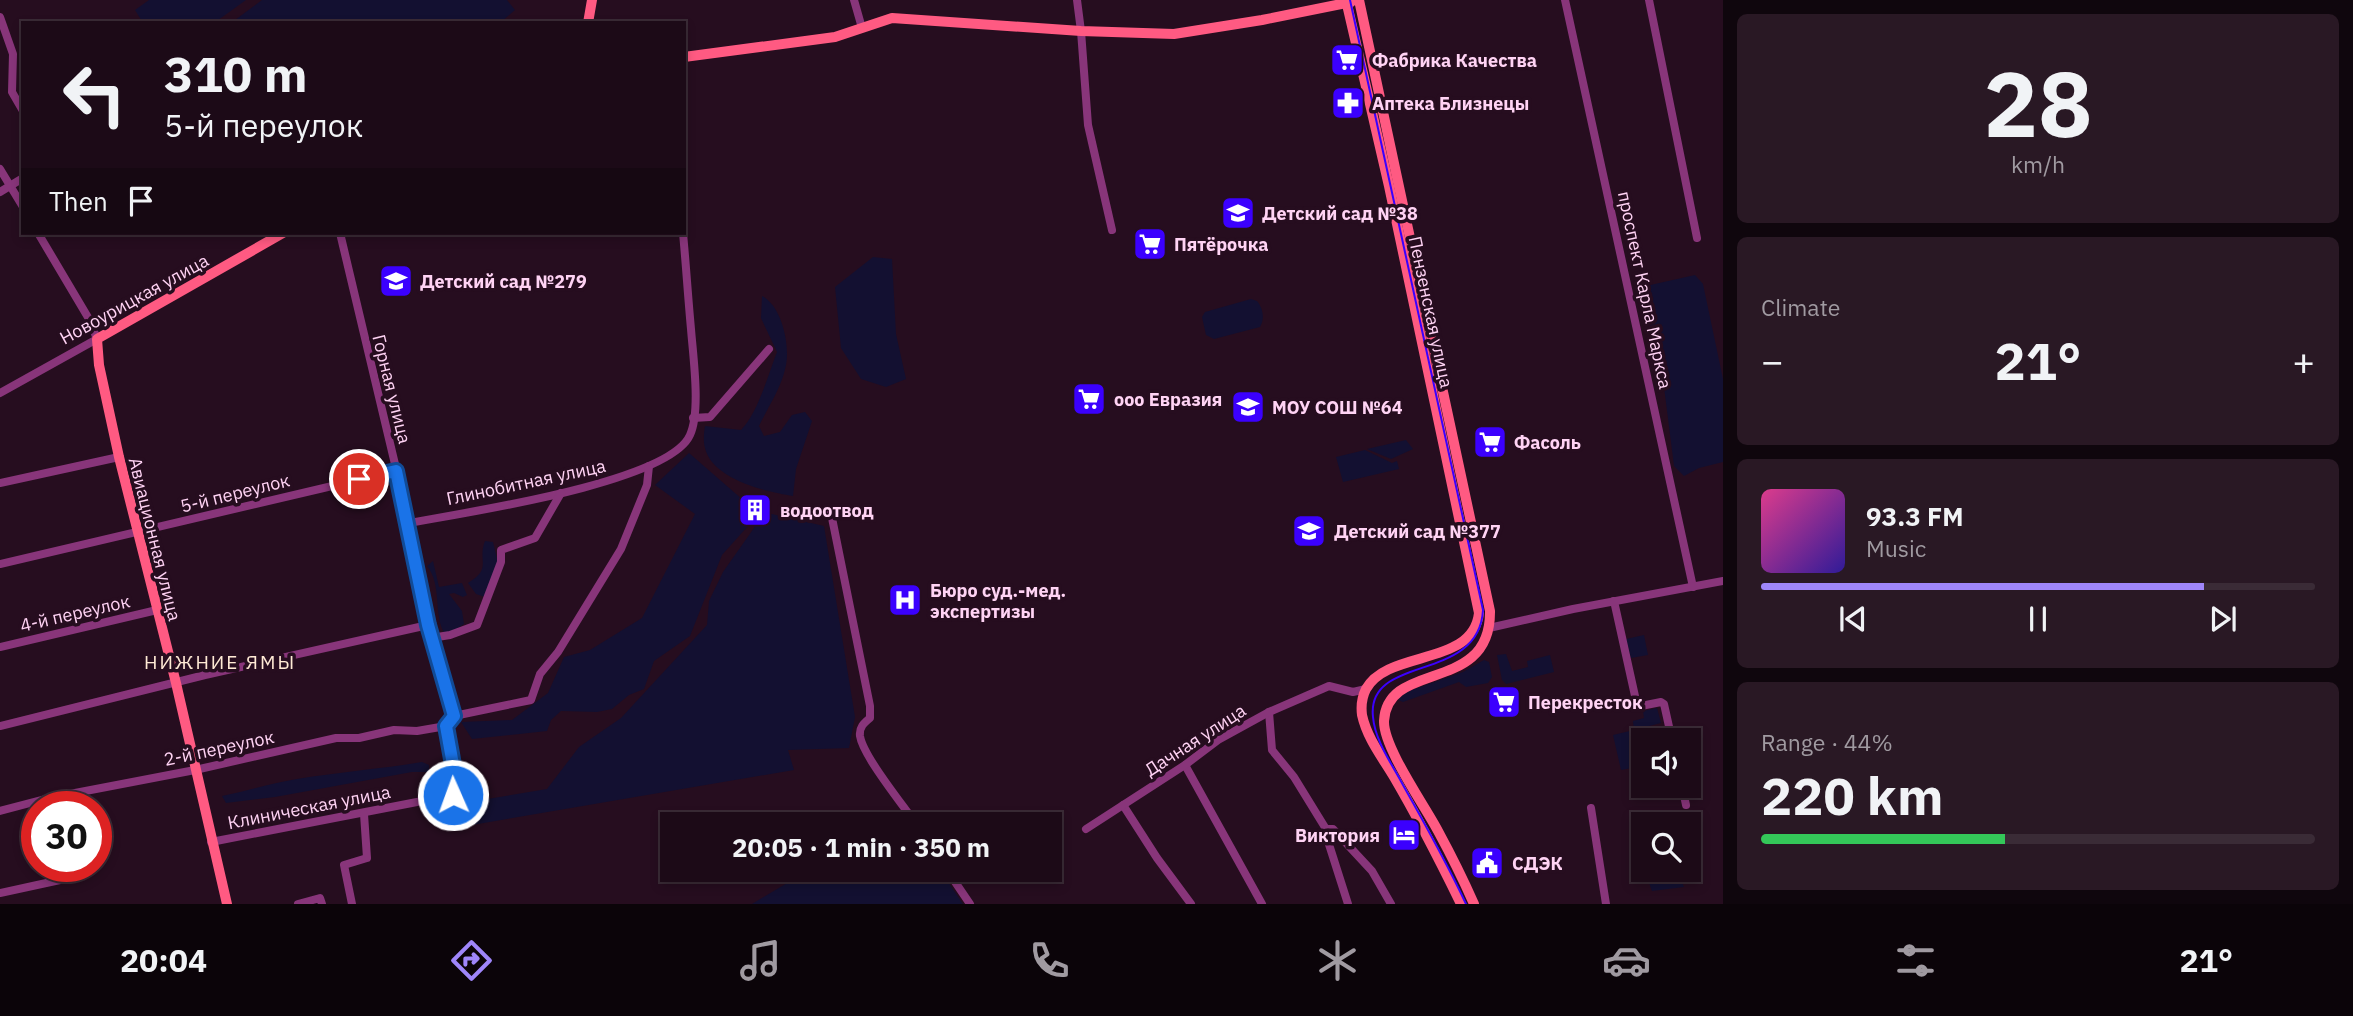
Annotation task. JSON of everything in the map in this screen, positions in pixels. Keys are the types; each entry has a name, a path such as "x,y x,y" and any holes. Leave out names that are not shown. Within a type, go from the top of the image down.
{"main road":[{"path":"588,21 592,0"},
{"path":"686,57 835,37 892,18 1082,31 1174,34 1262,20 1359,0"},
{"name":"Пензенская улица","path":"1359,0 1490,611 1488,631"},
{"name":"Пензенская улица","path":"1347,1 1478,608 1474,631"},
{"name":"Новоурицкая улица","path":"97,339 279,235"},
{"name":"Авиационная улица","path":"97,339 99,365 119,457 176,683 227,904"},
{"path":"1461,904 1368,731 1362,707 1366,689 1382,674 1456,645 1474,631 1488,631 1480,648 1465,663 1406,686 1397,693 1390,701 1384,721 1384,729 1394,752 1439,832 1474,904"}],"street":[{"path":"854,0 862,28"},
{"path":"1076,0 1082,31 1088,125 1112,230"},
{"name":"проспект Карла Маркса","path":"1565,0 1693,587"},
{"path":"1649,0 1698,238"},
{"path":"0,17 13,54 12,92 21,108"},
{"path":"0,169 21,203"},
{"path":"0,192 21,179"},
{"name":"Авиационная улица","path":"39,235 89,319 97,339"},
{"name":"Горная улица","path":"340,235 409,523 431,638 454,716"},
{"name":"Глинобитная улица","path":"409,523 561,493 615,479 668,458 681,448 690,436 696,383 683,235"},
{"name":"Новоурицкая улица","path":"0,393 97,339"},
{"path":"693,418 710,417 769,349"},
{"path":"0,483 119,457"},
{"path":"446,726 454,716 531,700 540,674 558,652 621,549 647,485 649,466"},
{"name":"5-й переулок","path":"0,564 396,471"},
{"path":"431,638 450,635 477,625 501,562 501,550 535,538 561,493"},
{"path":"831,513 870,706 870,718 862,725 859,734 864,749 908,812"},
{"path":"1488,631 1614,601 1723,581"},
{"path":"1614,601 1637,705 1661,702 1664,704 1669,728"},
{"name":"4-й переулок","path":"0,647 157,610"},
{"path":"0,726 428,625"},
{"name":"Дачная улица","path":"1086,829 1185,765 1218,740 1269,712 1329,686 1353,692 1366,689"},
{"path":"1269,712 1272,750 1294,777 1326,828 1348,904"},
{"name":"2-й переулок","path":"0,811 336,738 359,738 394,730 417,731 446,726"},
{"name":"Клиническая улица","path":"211,842 453,795 457,787 446,726"},
{"path":"1185,765 1262,904"},
{"path":"1685,798 1686,805"},
{"path":"1123,806 1191,904"},
{"path":"1591,808 1606,904"},
{"path":"352,904 344,865 367,858 364,814"},
{"path":"1326,828 1333,829 1372,871 1391,904"},
{"path":"0,893 51,882"},
{"path":"955,882 970,904"},
{"path":"298,904 320,898 322,904"}],"shaded area":[{"path":"149,0 246,0 217,21 142,21 135,10"},
{"path":"262,0 507,0 515,10 502,21 234,21"},
{"path":"873,257 892,259 896,334 906,379 886,387 861,379 841,348 835,287"},
{"path":"1695,275 1703,284 1723,379 1723,462 1699,468 1684,476 1674,466 1664,387 1637,288"},
{"path":"762,296 775,308 779,317 787,357 781,381 759,426 764,436 780,432 792,415 805,412 812,421 796,469 793,496 755,487 729,476 710,459 704,445 705,426 741,430 753,414 762,393 777,352 761,318"},
{"path":"1251,299 1257,301 1262,310 1260,327 1214,339 1206,335 1202,317 1205,312"},
{"path":"1406,440 1413,449 1391,459 1367,449"},
{"path":"1365,450 1392,463 1397,461 1399,469 1343,482 1336,457"},
{"path":"689,453 751,507 748,526 722,555 690,636 654,661 644,689 629,695 612,709 597,712 561,711 551,720 547,731 472,739 461,722 512,720 548,693 564,657 590,650 642,618 695,514 655,485"},
{"path":"759,511 824,526 855,717 849,748 788,750 794,770 472,825 470,802 547,789 579,747 621,718 707,625 709,601 723,572 754,528"},
{"path":"485,541 493,542 498,563 485,597 476,594 468,583 480,573"},
{"path":"433,561 439,587 462,583 467,595 463,597 449,594 462,611 464,624 446,636 439,619 435,582 427,566"},
{"path":"1644,635 1648,655 1631,658 1626,639"},
{"path":"1506,654 1512,671 1528,667 1527,661 1550,655 1554,672 1506,684 1502,680 1497,655"},
{"path":"1484,660 1489,662 1492,677 1488,683 1466,687 1459,682 1403,702 1398,700 1406,692 1463,672"},
{"path":"1657,708 1661,723 1634,728 1633,721 1644,718 1643,711"},
{"path":"1631,731 1631,768 1621,770 1613,735"},
{"path":"422,762 429,765 429,772 412,772 275,797 226,803 222,796 297,779"},
{"path":"789,882 948,882 963,904 752,904"},
{"path":"1649,882 1682,882 1684,887 1652,891"}],"tram line":[{"path":"1350,0 1483,610 1477,633 1463,649 1445,660 1387,684 1376,697 1374,726 1385,752 1466,904"}],"place":[{"name":"Фабрика Качества","path":"1347,60"},
{"name":"Аптека Близнецы","path":"1348,103"},
{"name":"Детский сад №38","path":"1238,213"},
{"name":"Пятёрочка","path":"1150,244"},
{"name":"Детский сад №279","path":"396,281"},
{"name":"ооо Евразия","path":"1089,399"},
{"name":"МОУ СОШ №64","path":"1248,407"},
{"name":"Фасоль","path":"1490,442"},
{"name":"водоотвод","path":"755,510"},
{"name":"Детский сад №377","path":"1309,531"},
{"name":"Бюро суд.-мед. экспертизы","path":"905,600"},
{"name":"Перекресток","path":"1504,702"},
{"name":"Виктория","path":"1404,835"},
{"name":"СДЭК","path":"1487,863"}],"district":[{"name":"НИЖНИЕ ЯМЫ","path":"220,662"}],"route":[{"path":"359,479 396,471 409,523 428,625 454,716 446,726 457,787 453,795"}]}
